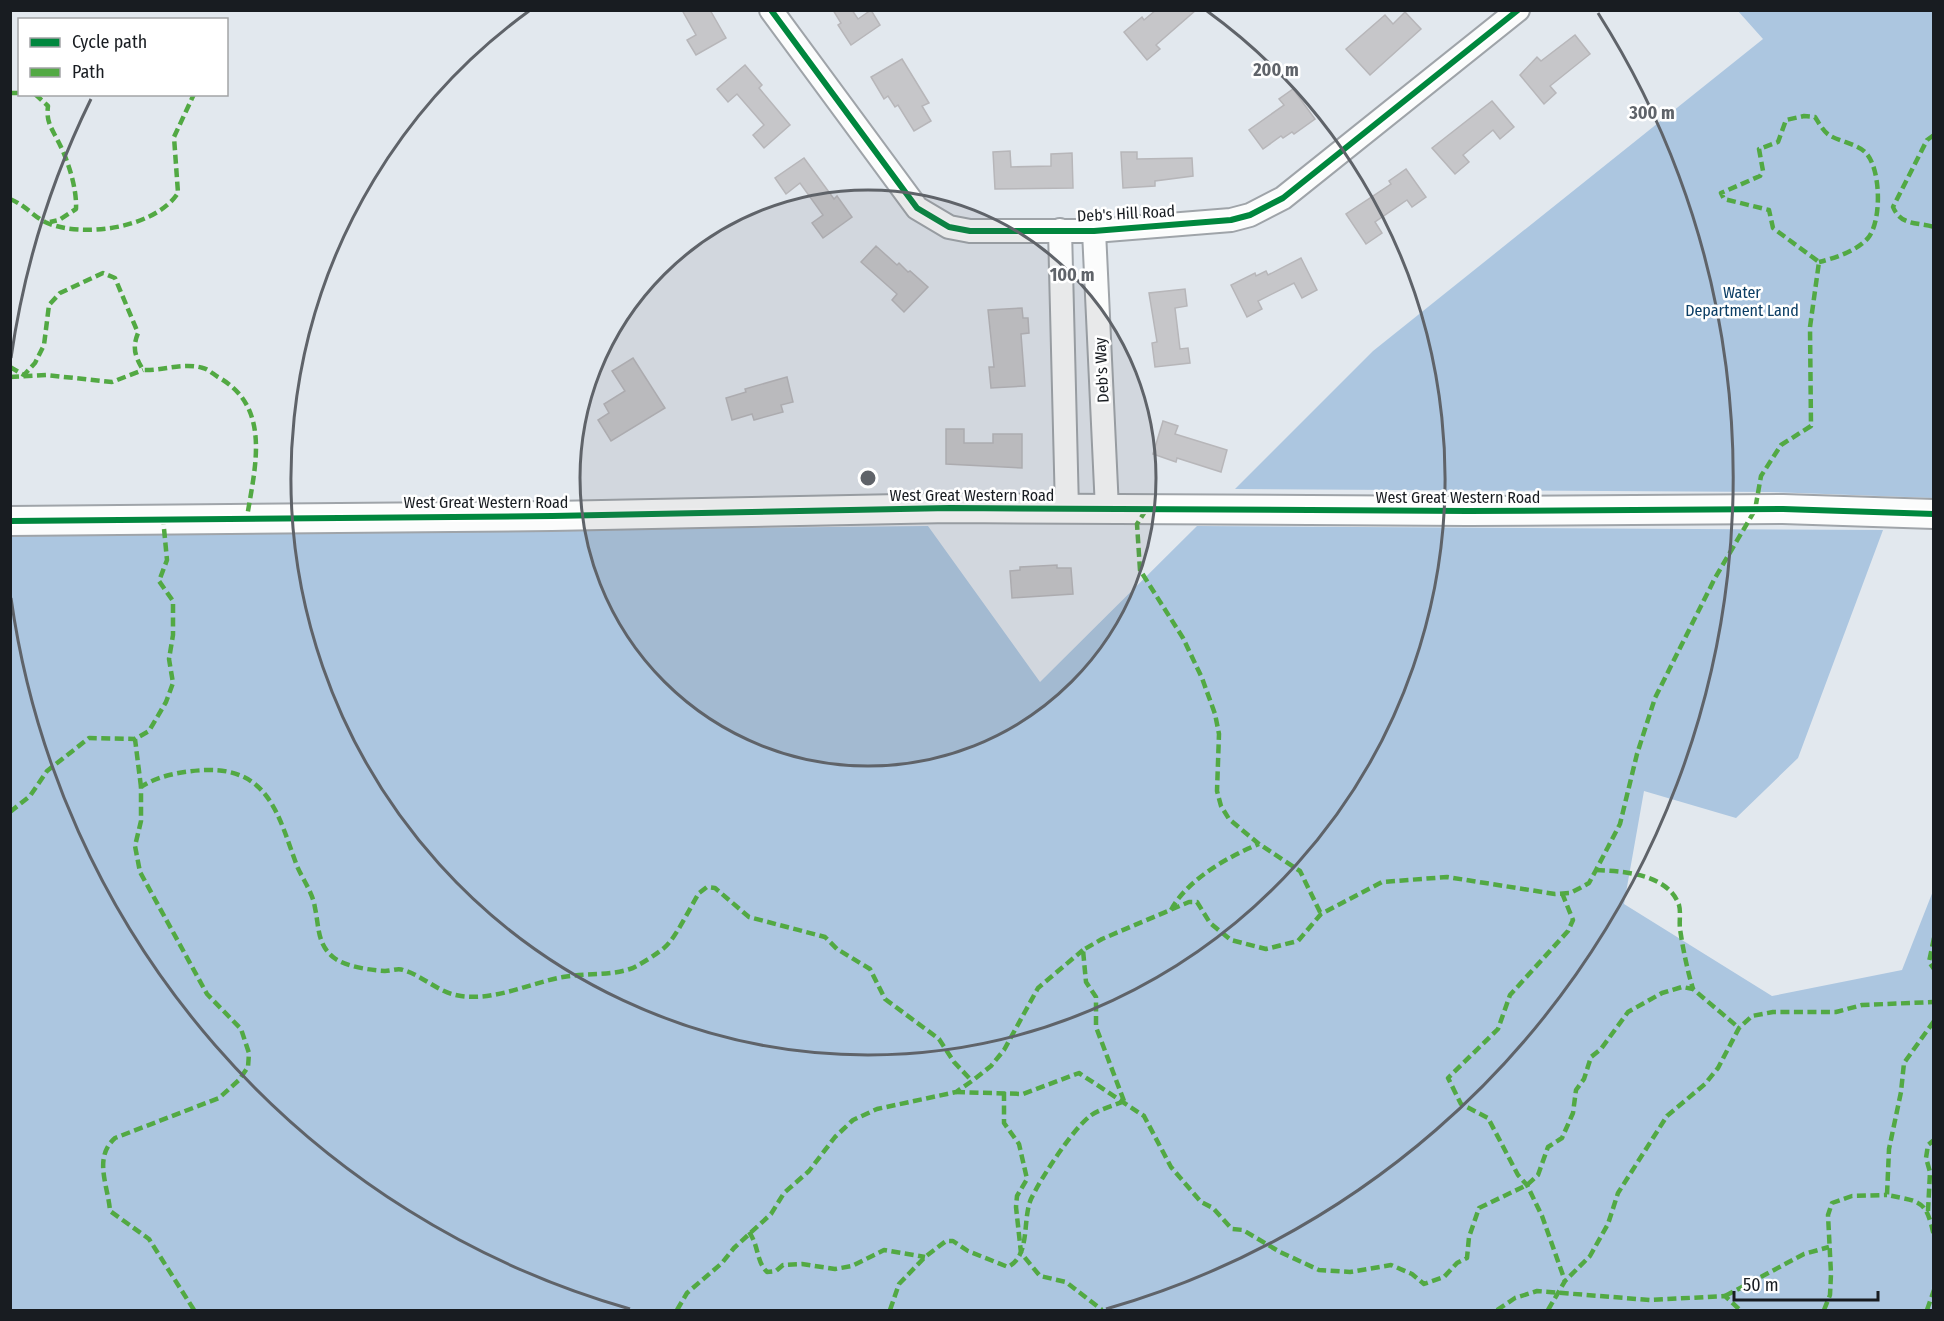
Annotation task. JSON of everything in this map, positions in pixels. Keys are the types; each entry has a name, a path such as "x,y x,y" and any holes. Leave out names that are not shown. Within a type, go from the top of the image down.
{"street":[{"name":"Deb's Hill Road","path":"771,10 918,208 949,227 970,231 1094,231 1231,220 1267,208 1283,198 1506,14"},
{"path":"1060,230 1067,509"},
{"name":"Deb's Way","path":"1094,231 1107,509"},
{"name":"West Great Western Road","path":"10,520 552,516 950,508 1783,509 1934,514"}],"green space":[{"name":"Water Department Land","path":"1738,11 1933,11 1933,498 1770,492 1235,489 1373,351 1763,39"},
{"path":"928,526 1040,682 1197,526 1883,530 1798,758 1736,818 1644,791 1624,904 1772,996 1902,970 1933,891 1933,1310 11,1310 11,536"}],"building":[{"path":"682,10 710,10 726,38 696,55 687,40 696,35"},
{"path":"833,10 852,10 858,19 871,10 880,25 851,45 838,25 841,23"},
{"path":"1156,10 1196,10 1156,45 1160,49 1147,60 1124,32 1142,17 1144,20"},
{"path":"1405,12 1421,29 1370,75 1346,49 1385,15 1393,24"},
{"path":"1575,35 1590,54 1550,86 1556,93 1544,104 1520,75 1537,57 1541,61"},
{"path":"902,59 929,103 922,106 931,121 914,131 898,105 895,107 888,96 884,99 871,77"},
{"path":"745,65 762,85 759,88 790,125 764,148 753,135 764,125 737,94 728,102 717,89"},
{"path":"1293,89 1315,119 1294,134 1292,132 1283,138 1281,136 1263,149 1249,130 1284,105 1279,99"},
{"path":"1492,101 1514,127 1500,139 1493,130 1463,155 1469,162 1455,174 1432,148"},
{"path":"1010,151 1011,167 1051,166 1051,154 1072,153 1073,188 995,189 993,152"},
{"path":"1121,152 1137,152 1137,159 1192,158 1193,176 1155,181 1155,186 1123,188"},
{"path":"804,158 834,199 837,196 852,217 823,238 812,223 823,215 800,183 786,194 775,178"},
{"path":"1406,169 1426,197 1412,207 1407,200 1375,222 1382,233 1366,244 1346,214 1391,184 1389,181"},
{"path":"876,246 897,265 899,263 928,287 904,312 892,300 897,294 861,262"},
{"path":"1301,258 1317,290 1302,298 1294,283 1258,301 1262,309 1247,317 1231,285 1255,273 1256,276 1266,271 1268,275"},
{"path":"1185,289 1187,306 1175,308 1180,349 1188,348 1190,363 1155,367 1152,343 1157,342 1149,293"},
{"path":"1022,308 1023,318 1028,318 1029,333 1021,334 1025,386 991,388 989,367 994,367 988,310"},
{"path":"633,358 665,408 611,441 598,420 609,413 604,404 625,391 612,371"},
{"path":"787,377 793,402 781,405 783,412 754,420 752,414 732,420 726,398 746,392 745,389"},
{"path":"1163,421 1178,426 1175,434 1227,450 1221,472 1177,458 1176,462 1153,454"},
{"path":"946,429 964,429 964,443 993,443 993,434 1022,434 1022,468 946,464"},
{"path":"1057,565 1057,568 1071,568 1073,594 1012,598 1010,571 1020,570 1020,567"}],"marked path":[{"path":"10,93 18,93"},
{"path":"37,96 48,106 50,124 65,157 75,192 76,209 59,220 50,222"},
{"path":"10,199 45,222 78,230 117,227 153,215 178,193 174,137 193,96"},
{"path":"1124,1101 1096,1027 1096,997 1086,982 1083,950 1102,939 1189,902 1197,902 1210,923 1231,940 1266,949 1298,941 1321,914 1382,882 1447,877 1555,894 1570,893 1589,883 1620,824 1637,754 1655,698 1715,578 1755,510 1761,476 1781,445 1811,426 1810,327 1819,262 1773,228 1769,210 1724,199 1721,193 1760,176 1763,171 1759,149 1778,142 1786,120 1804,116 1815,117 1829,135 1858,147 1866,153 1875,171 1877,182 1876,220 1868,238 1852,250 1819,262"},
{"path":"1934,135 1927,140 1893,207 1896,213 1905,220 1934,227"},
{"path":"10,367 24,375 35,363 44,345 49,305 60,293 103,273 115,278 138,333 135,352 143,370 196,366 210,372 235,390 246,404 253,421 256,440 256,459 247,517"},
{"path":"10,377 46,375 112,382 143,370"},
{"path":"1146,510 1137,524 1140,570 1183,638 1202,678 1215,714 1219,734 1217,791 1221,806 1229,819 1259,844 1300,871 1321,914"},
{"path":"141,787 135,739 149,731 166,702 173,683 169,659 173,635 173,601 159,581 167,560 163,518"},
{"path":"10,812 30,796 47,771 89,738 135,739"},
{"path":"194,1310 149,1239 110,1211 103,1163 108,1146 115,1138 219,1098 239,1080 248,1067 249,1053 241,1029 207,994 140,872 135,846 141,821 141,787 164,777 206,770 228,772 245,777 258,787 269,799 277,814 312,897 324,946 333,957 344,963 372,970 401,969 445,992 474,997 500,994 563,977 622,971 638,965 665,947 678,930 699,893 707,887 715,888 749,917 825,937 837,949 870,969 885,999 939,1039 954,1062 972,1081"},
{"path":"1171,910 1197,879 1221,863 1259,844"},
{"path":"1596,870 1644,876 1665,887 1673,895 1680,908 1681,936 1693,989"},
{"path":"1562,893 1573,920 1568,931 1510,995 1498,1029 1448,1078 1461,1104 1488,1118 1518,1175 1527,1185 1542,1216 1565,1281"},
{"path":"1934,938 1929,962 1934,969"},
{"path":"677,1310 687,1293 722,1263 734,1248 771,1214 784,1193 809,1171 835,1137 853,1120 877,1109 956,1092 991,1066 1004,1050 1038,988 1083,950"},
{"path":"956,1092 1023,1094 1079,1073 1144,1116 1171,1167 1201,1202 1213,1208 1232,1229 1243,1230 1280,1252 1319,1270 1350,1272 1391,1265 1412,1274 1424,1284 1444,1277 1457,1263 1467,1258 1469,1237 1479,1208 1527,1185 1538,1175 1548,1147 1562,1138 1573,1113 1576,1090 1584,1079 1591,1057 1601,1049 1628,1012 1662,993 1682,987 1693,989 1739,1028"},
{"path":"1548,1310 1565,1281 1590,1256 1608,1224 1618,1193 1667,1116 1705,1084 1718,1068 1739,1028 1752,1016 1773,1012 1836,1012 1862,1005 1934,1002"},
{"path":"1934,1021 1904,1063 1901,1092 1889,1149 1887,1195 1908,1199 1921,1205 1928,1215 1934,1236"},
{"path":"1004,1092 1004,1123 1019,1144 1027,1179 1017,1196 1016,1207 1021,1253 1040,1276 1066,1282 1102,1310"},
{"path":"890,1310 899,1284 925,1257 946,1241 953,1241 968,1251 1008,1267 1015,1261 1023,1246 1031,1199 1058,1155 1090,1116 1124,1101"},
{"path":"1928,1211 1930,1172 1926,1158 1928,1145 1934,1140"},
{"path":"1824,1310 1830,1295 1828,1215 1832,1203 1852,1196 1887,1195"},
{"path":"749,1232 763,1268 767,1272 776,1271 783,1265 802,1264 835,1269 852,1266 884,1250 925,1257"},
{"path":"1725,1296 1804,1254 1829,1247"},
{"path":"1927,1310 1934,1290"},
{"path":"1497,1310 1515,1298 1537,1291 1650,1300 1725,1296 1740,1310"}],"cycle path":[{"path":"771,10 917,208 949,227 970,231 1094,231 1231,220 1250,215 1283,198 1518,10"},
{"path":"10,521 552,516 950,508 1468,511 1783,509 1934,514"}]}
